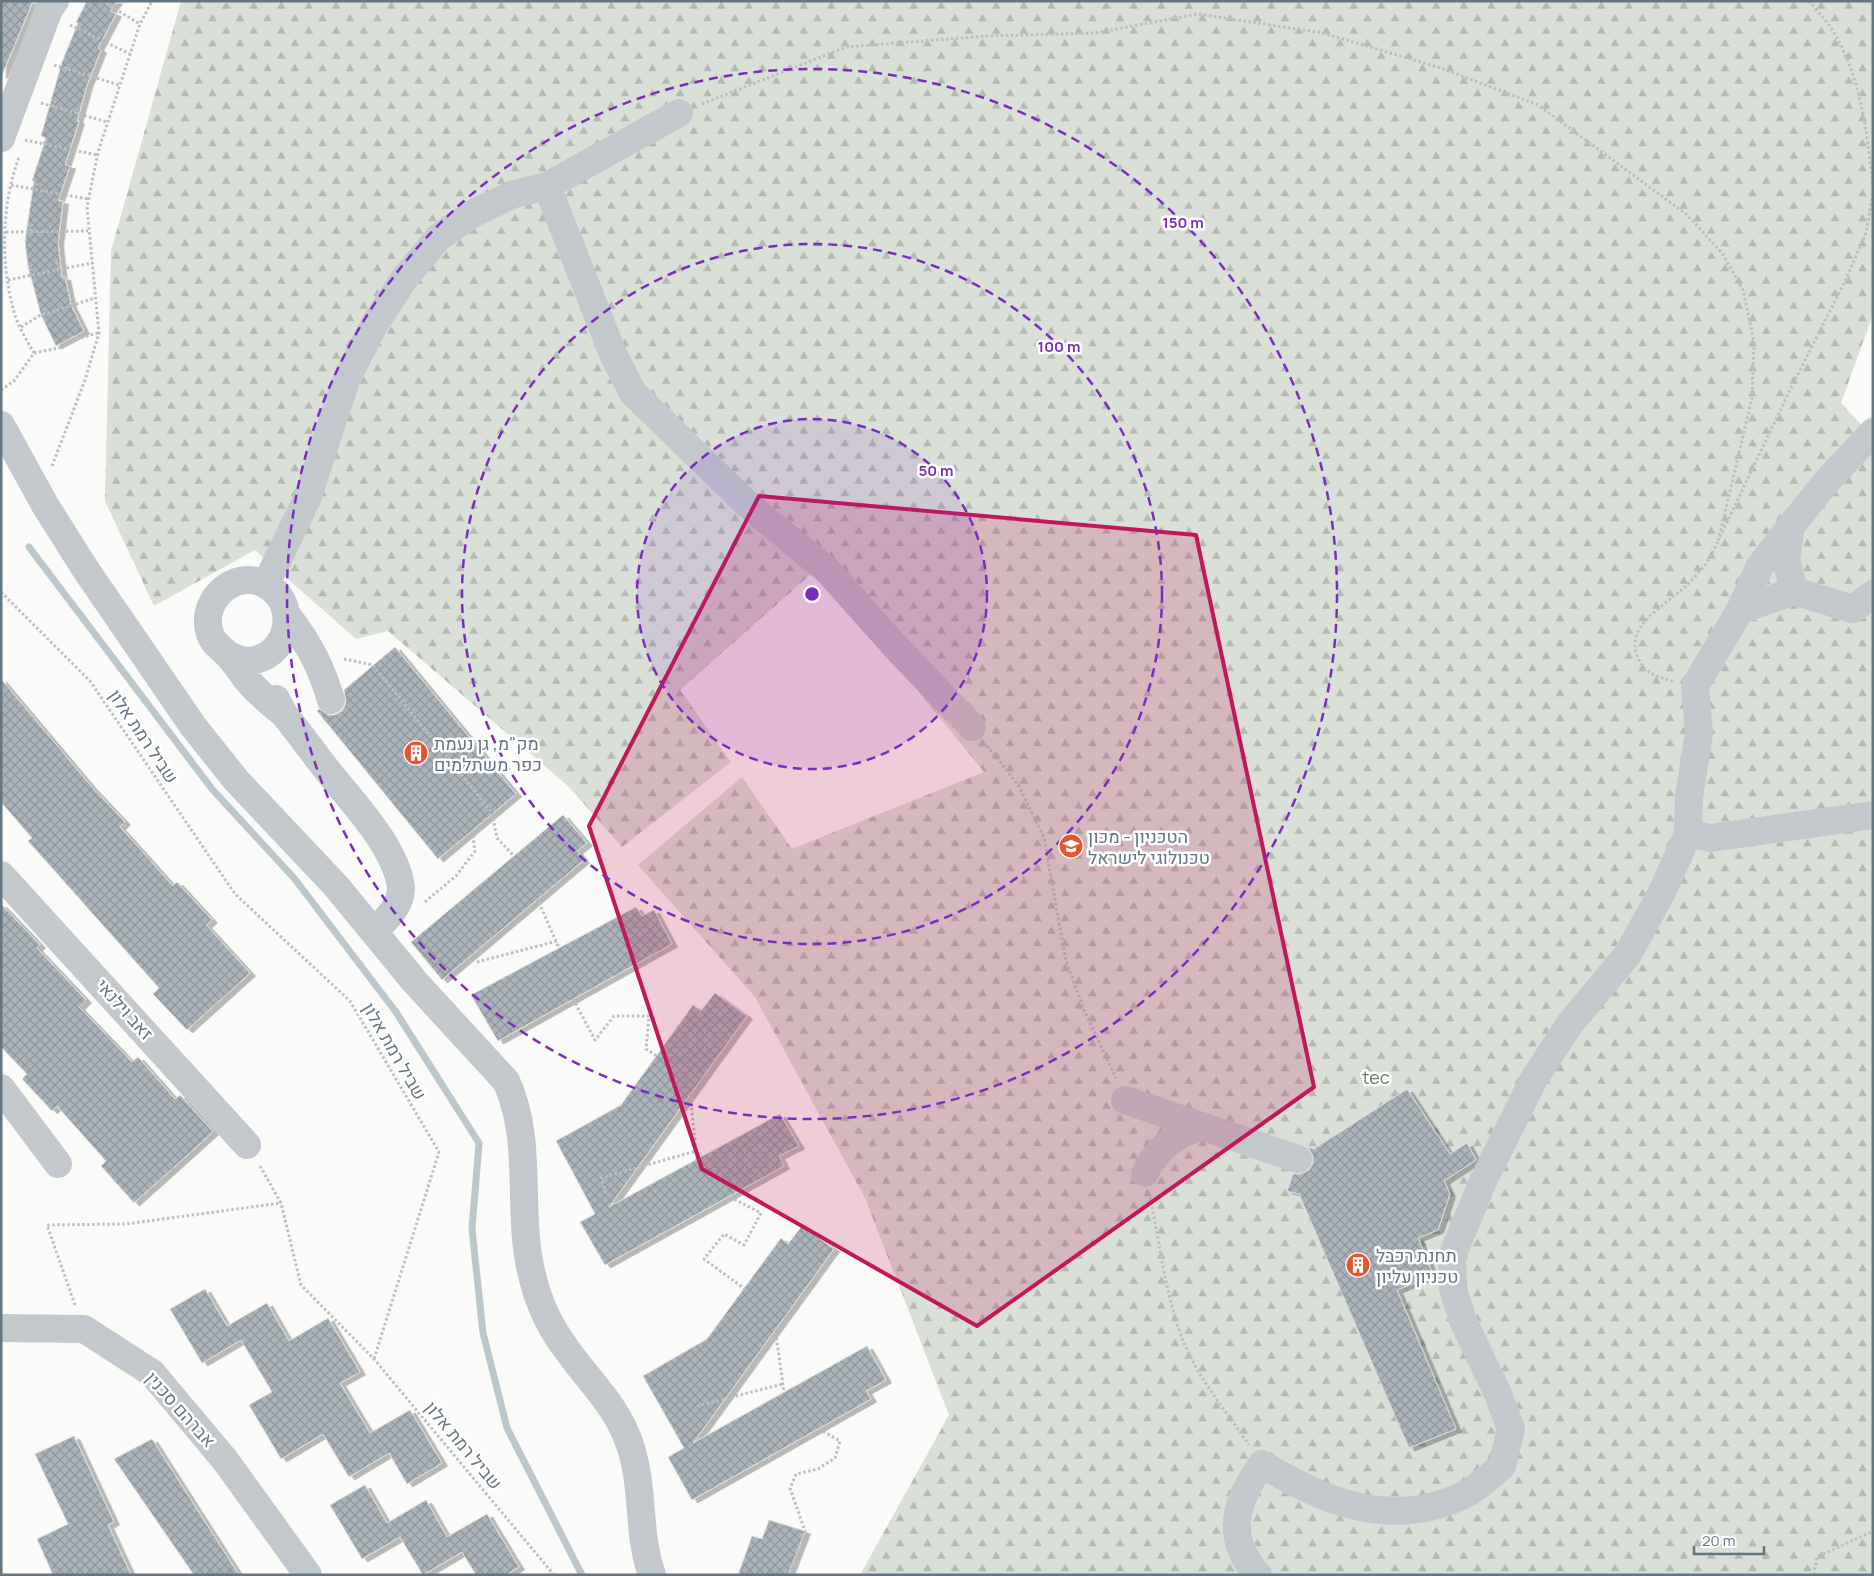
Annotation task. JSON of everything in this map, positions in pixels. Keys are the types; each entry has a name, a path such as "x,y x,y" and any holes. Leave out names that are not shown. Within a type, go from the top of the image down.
{"street":[{"path":"1,138 49,9 55,1"},
{"path":"266,584 306,499 346,380 374,325 404,279 438,238 472,214 514,194 547,186 678,113"},
{"path":"547,186 613,354 633,393 747,504 828,571 894,645 972,727"},
{"path":"1,425 45,505 86,570 192,726 230,773 336,886 415,982 506,1081 515,1100 521,1124 526,1232 532,1278 543,1310 564,1347 611,1407 624,1430 634,1456 640,1486 642,1532 652,1575"},
{"path":"1258,1575 1248,1564 1235,1530 1239,1507 1251,1479 1262,1464 1292,1482 1333,1501 1368,1510 1416,1511 1466,1493 1502,1466 1511,1429 1498,1394 1464,1323 1454,1290 1452,1256 1484,1179 1534,1079 1569,1025 1628,954 1663,890 1688,834 1689,797 1699,733 1695,686 1740,610 1760,566 1827,480 1873,432"},
{"path":"1791,526 1786,559 1794,591"},
{"path":"268,652 297,658 327,703 322,671 309,644 287,615 279,595 266,584 242,580 230,584 220,591 213,600 208,618 211,636 217,646 227,654 248,681 284,714 367,820 390,855 400,887 400,899 393,911 374,931"},
{"path":"1740,610 1794,591 1866,606"},
{"path":"227,654 249,661 268,652 285,636 287,615"},
{"path":"268,652 265,678 284,714"},
{"path":"1688,834 1712,838 1873,814"},
{"name":"זאב וילנאי","path":"1,875 247,1144"},
{"path":"1,1088 58,1164"},
{"path":"1125,1100 1298,1159"},
{"path":"1145,1173 1151,1160 1174,1137 1202,1126"},
{"path":"1,1328 84,1329"},
{"name":"אברהם סכנין","path":"84,1329 152,1373 225,1460 308,1575"}],"path":[{"path":"102,1 140,24"},
{"path":"112,7 113,1"},
{"path":"51,469 85,380 99,333 88,231 88,199 97,155 140,24 152,1"},
{"path":"1809,1 1831,28 1848,63 1861,99 1873,186"},
{"path":"678,113 846,47 987,36 1095,32 1198,14 1323,33 1442,68 1538,105 1686,214 1722,253 1743,290 1754,341 1752,398 1718,542"},
{"path":"76,28 81,24"},
{"path":"71,26 130,54"},
{"path":"100,39 101,35"},
{"path":"66,69 68,64"},
{"path":"61,67 119,86"},
{"path":"53,106 56,101"},
{"path":"37,102 107,122"},
{"path":"77,114 78,108"},
{"path":"44,144 47,138"},
{"path":"34,353 13,309 5,267 10,185 25,140 69,147 97,155"},
{"path":"32,189 37,182"},
{"path":"10,185 59,191 88,199"},
{"path":"1695,686 1657,677 1644,669 1635,652 1635,635 1647,617 1676,595 1705,565 1718,542 1787,396 1845,281 1866,233 1873,194"},
{"path":"30,231 33,223"},
{"path":"57,226 60,232"},
{"path":"6,232 88,231"},
{"path":"56,262 59,269"},
{"path":"8,280 91,263"},
{"path":"30,276 32,265"},
{"path":"21,327 69,304 95,298"},
{"path":"44,308 44,315"},
{"path":"81,333 83,337"},
{"path":"1,390 14,381 34,353 99,333"},
{"name":"שביל רמת אלון","path":"1,592 90,681 235,894 350,1001 439,1152 374,1359 554,1575"},
{"path":"344,659 373,666 492,813 497,838 514,856"},
{"path":"424,903 456,876 475,850 472,830"},
{"path":"537,898 560,948"},
{"path":"476,962 557,942"},
{"path":"574,999 595,1040 614,1016 649,1016 646,1049 657,1056"},
{"path":"690,1093 697,1160"},
{"path":"247,1144 282,1203 301,1285 374,1359"},
{"path":"606,1193 601,1178 696,1151"},
{"path":"730,1197 761,1212 744,1245 724,1234 704,1259 745,1289"},
{"path":"84,1329 47,1225 126,1224 282,1203"},
{"path":"775,1328 784,1392"},
{"path":"697,1406 783,1384"},
{"path":"788,1575 805,1531 790,1488 796,1474 818,1469 835,1458 840,1441 819,1429"},
{"path":"1814,1575 1817,1557 1873,1531"}],"highlighted area":[{"path":"759,496 1196,535 1314,1087 977,1326 702,1169 589,826"}],"green space":[{"name":"tec","path":"181,1 1873,1 1873,314 1841,403 1873,437 1873,1575 860,1575 949,1415 865,1198 755,997 638,865 742,777 792,849 984,772 843,599 811,574 680,690 731,762 622,847 568,786 388,631 356,639 255,550 154,606 105,501 111,251"}],"building":[{"path":"1,1 33,1 2,75 1,75"},
{"path":"87,1 117,1 110,11 116,14 98,48 101,50 87,85 77,121 79,121 65,165 70,166 58,201 63,201 58,243 62,278 65,277 71,305 84,331 56,346 41,315 28,266 25,241 34,181 32,181 46,138 41,136 62,62 78,23 76,22"},
{"name":"מק\"מ, גן נעמת כפר משתלמים","path":"395,647 516,794 438,859 317,711 319,709 328,715 335,715 342,711 346,703 344,690"},
{"path":"1,679 91,786 125,822 120,827 173,886 177,882 212,920 206,925 250,973 187,1030 153,994 159,988 28,841 32,838 1,802"},
{"path":"563,815 587,843 577,851 584,860 442,980 411,942"},
{"path":"1,904 40,945 37,948 86,1000 79,1007 132,1062 138,1057 175,1099 180,1095 213,1132 134,1203 101,1166 106,1161 57,1106 52,1111 22,1079 27,1074 1,1047"},
{"path":"636,907 642,916 654,910 672,944 498,1041 471,995"},
{"path":"715,993 747,1016 609,1207 780,1114 799,1146 779,1156 784,1166 605,1265 580,1222 595,1214 556,1141 621,1105 693,1005 701,1011"},
{"name":"תחנת רכבל טכניון עליון","path":"1407,1089 1450,1154 1467,1143 1476,1160 1444,1181 1450,1194 1438,1230 1418,1238 1433,1275 1397,1290 1456,1429 1409,1448 1299,1194 1287,1191 1293,1174 1301,1174 1309,1170 1313,1164 1313,1156 1308,1147 1314,1149"},
{"path":"802,1226 834,1249 693,1443 867,1346 886,1380 866,1391 871,1399 692,1500 668,1457 684,1448 643,1376 707,1339 781,1238 788,1244"},
{"path":"205,1289 227,1326 267,1303 289,1341 328,1318 360,1372 340,1383 370,1433 410,1410 442,1463 407,1484 389,1453 349,1477 323,1434 281,1459 249,1405 272,1392 241,1340 202,1363 170,1309"},
{"path":"74,1436 114,1522 108,1525 131,1575 53,1575 37,1539 68,1524 35,1454"},
{"path":"152,1439 239,1575 194,1575 114,1459"},
{"path":"365,1485 387,1523 426,1500 447,1537 487,1514 519,1567 506,1575 476,1575 462,1552 423,1575 400,1537 362,1559 330,1505"},
{"path":"769,1520 805,1531 788,1575 738,1575 752,1536 762,1539"}],"waterway":[{"path":"29,547 212,789 294,878 396,1012 479,1143 472,1229 483,1333 507,1428 582,1575"}],"place":[{"name":"מק\"מ, גן נעמת כפר משתלמים","path":"416,753"},
{"name":"הטכניון - מכון טכנולוגי לישראל","path":"1071,846"},
{"name":"תחנת רכבל טכניון עליון","path":"1358,1265"}]}
